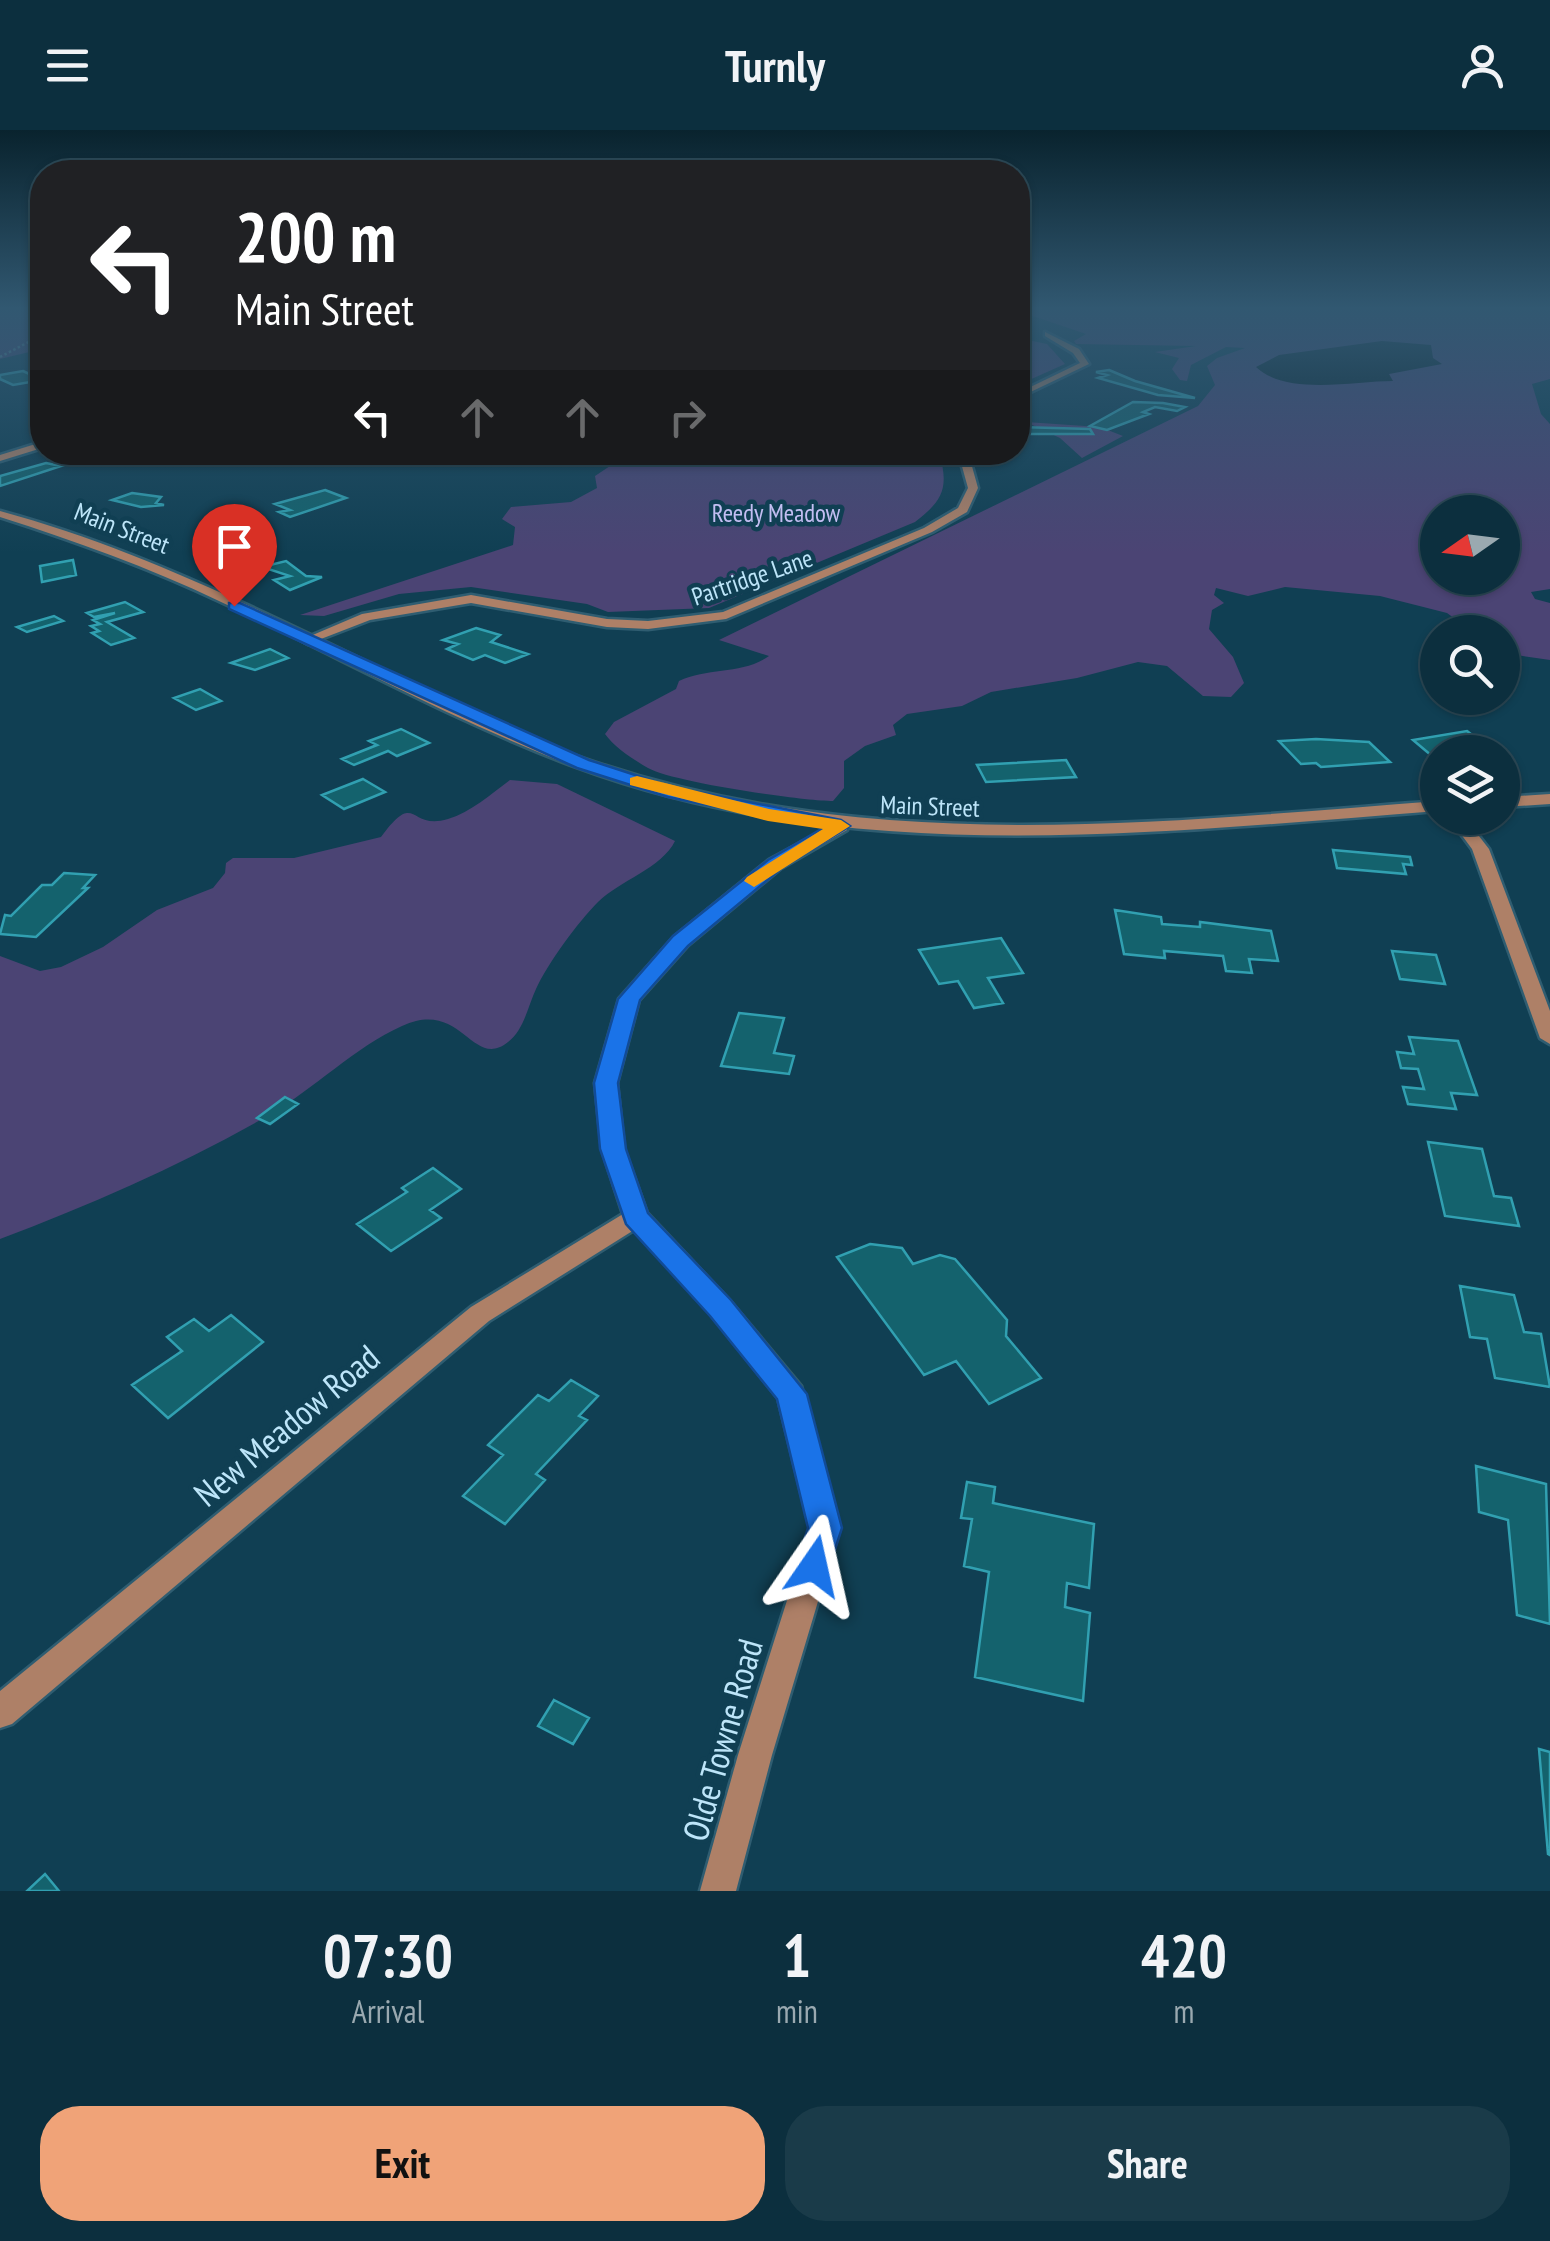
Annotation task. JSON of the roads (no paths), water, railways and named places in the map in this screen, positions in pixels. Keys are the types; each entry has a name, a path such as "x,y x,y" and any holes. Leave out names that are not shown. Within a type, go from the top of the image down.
{"street":[{"path":"0,458 30,449"},
{"name":"Partridge Lane","path":"308,640 367,618 471,599 607,623 648,626 726,615 871,556 963,510 973,488 967,465"},
{"name":"Main Street","path":"0,514 112,546 583,764 668,792 841,826 1044,834 1420,807"},
{"path":"1520,801 1550,799"},
{"name":"Olde Towne Road","path":"718,1891 754,1755 825,1528 791,1394 721,1308 636,1217 613,1149 606,1083 630,999 680,941 775,864 841,826"},
{"path":"1470,835 1480,848 1548,1028"},
{"name":"New Meadow Road","path":"0,1712 480,1314 636,1217"}],"park label":[{"name":"Reedy Meadow","path":"776,513"}]}
